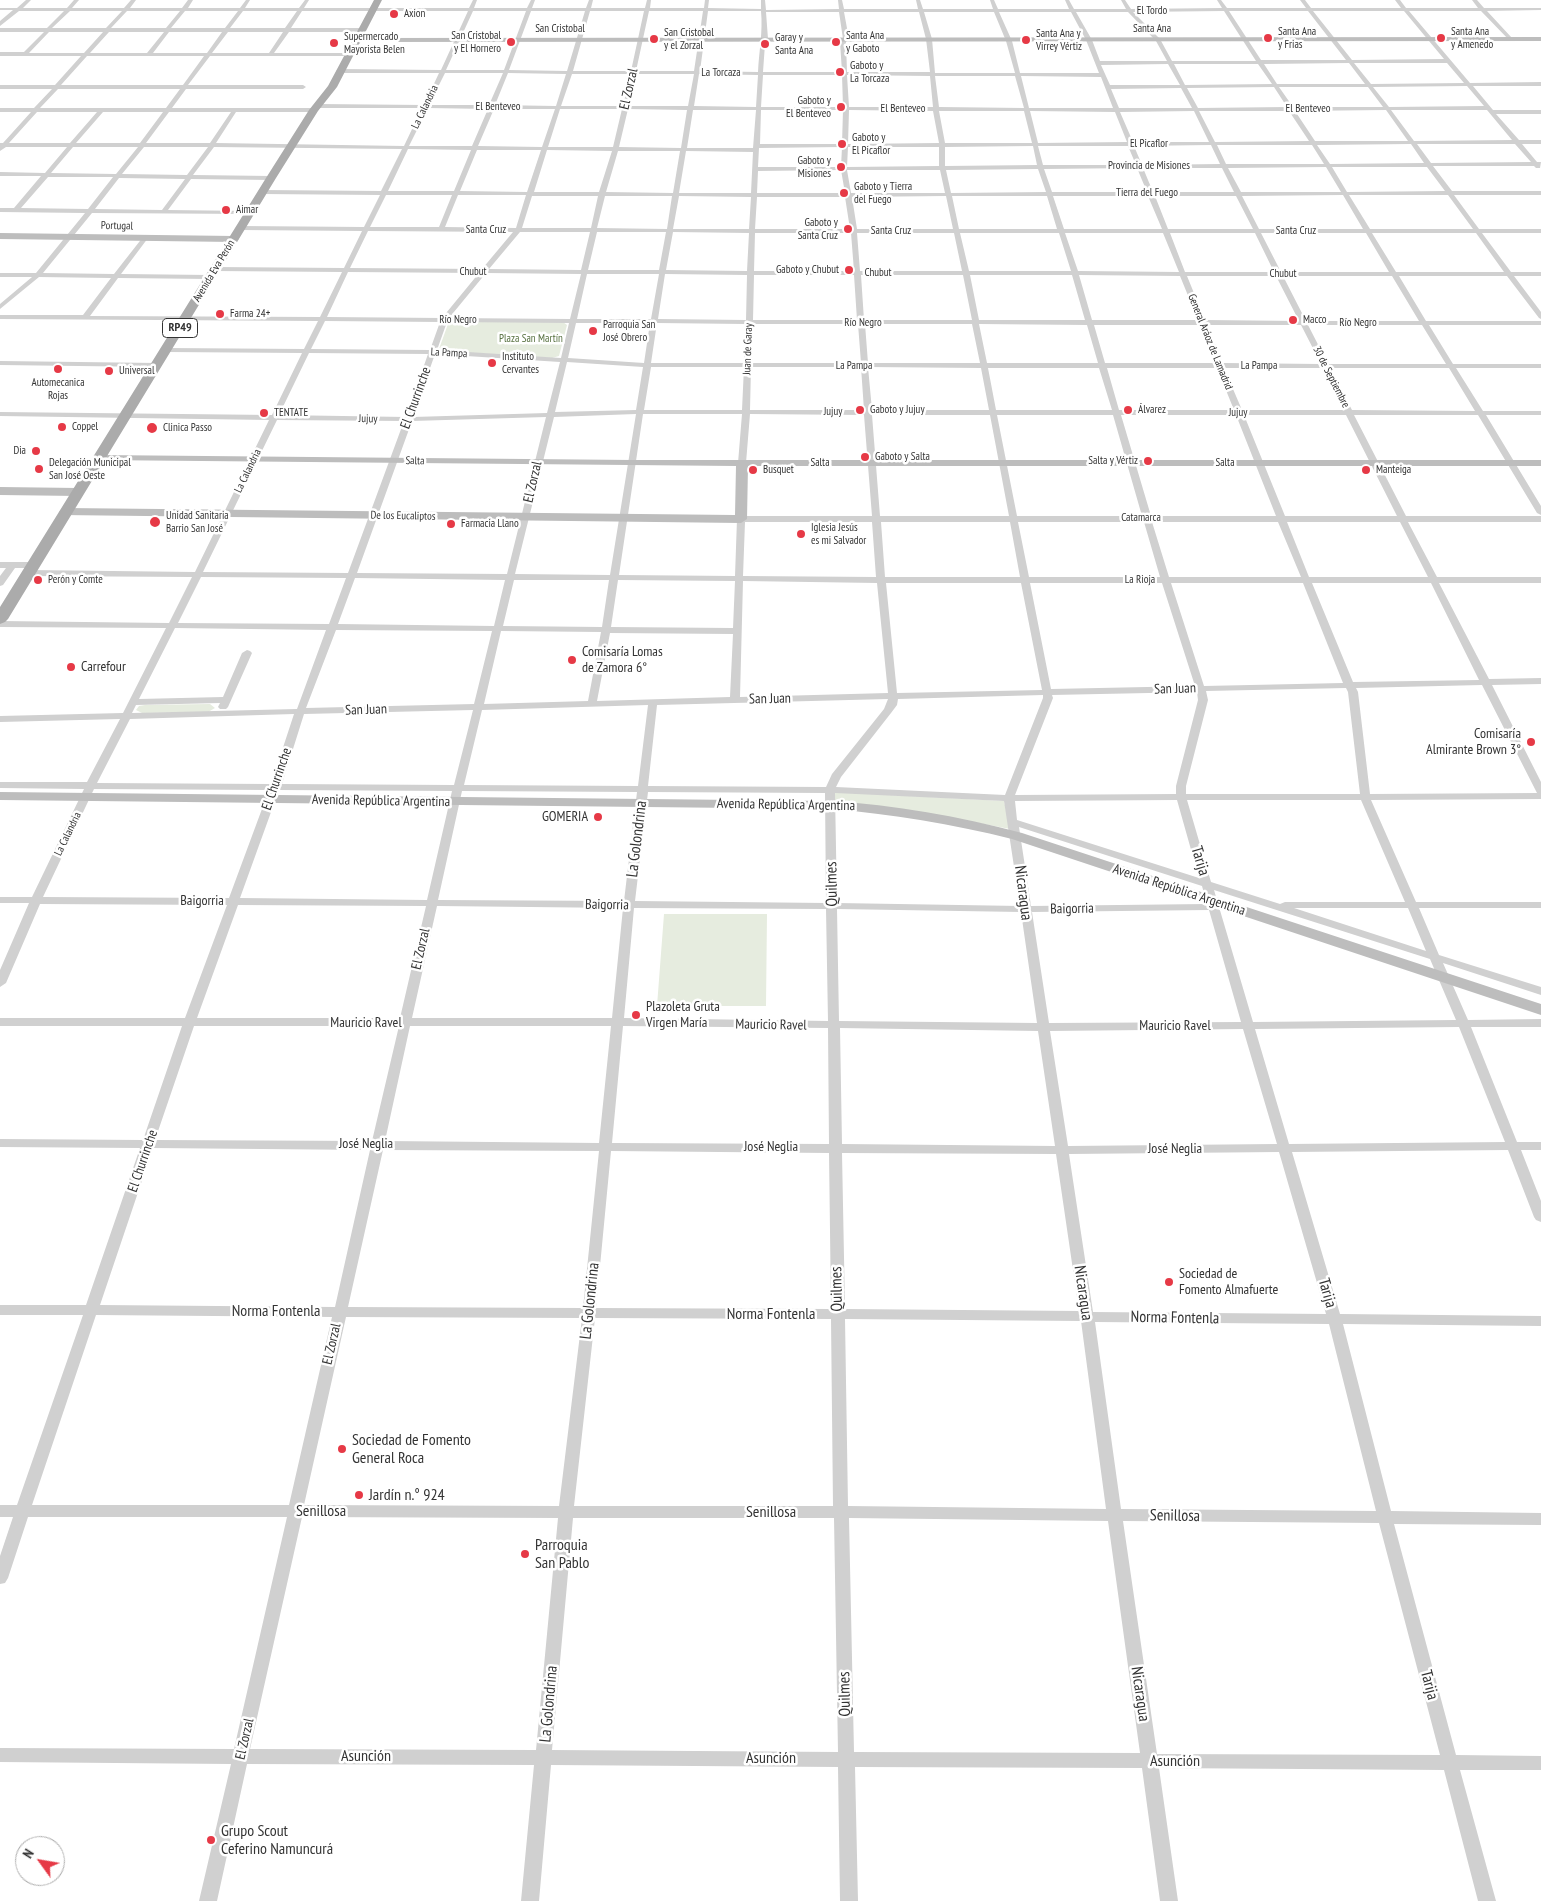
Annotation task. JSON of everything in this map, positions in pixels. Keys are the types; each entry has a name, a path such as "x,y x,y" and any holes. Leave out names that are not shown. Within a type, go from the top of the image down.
{"main road":[{"name":"Avenida Eva Perón","path":"0,618 167,350 262,192 316,108 332,87 378,0"}],"street":[{"path":"0,24 29,0"},
{"path":"25,54 77,0"},
{"path":"1,147 58,87 134,0"},
{"path":"149,54 192,0"},
{"path":"0,307 38,275 70,237 186,87 248,0"},
{"path":"271,54 307,0"},
{"name":"La Calandria","path":"0,983 36,900 88,791 173,625 275,418 458,40 474,0"},
{"path":"441,229 534,0"},
{"name":"El Churrinche","path":"0,1578 189,1023 300,712 374,516 444,320 518,230 580,40 591,0"},
{"name":"El Zorzal","path":"208,1901 276,1606 294,1511 456,795 549,414 564,361 602,194 616,149 649,0"},
{"path":"592,703 606,630 649,365 654,322 685,150 707,0"},
{"name":"Juan de Garay","path":"735,700 742,463 748,366 752,231 757,168 760,74 766,38 763,0"},
{"path":"830,797 836,776 888,711 892,705 893,697 871,463 854,231 844,168 846,109 843,42 845,41 840,0"},
{"path":"918,0 929,41 942,145 942,167 976,323 1001,463 1048,698 1009,798"},
{"path":"992,0 1009,41 1040,166 1075,273 1165,579 1201,688"},
{"name":"General Aráoz de Lamadrid","path":"1067,0 1089,40 1118,110 1182,274 1355,697 1365,796 1433,957 1464,1024 1541,1217"},
{"name":"30 de Septiembre","path":"1124,0 1130,11 1158,40 1214,144 1305,323 1324,366 1486,682 1541,794"},
{"path":"1219,0 1328,164 1541,513"},
{"path":"1302,0 1387,108 1541,317"},
{"path":"1397,0 1538,164 1541,170"},
{"path":"1474,0 1510,39"},
{"name":"El Tordo","path":"0,9 1541,10"},
{"path":"0,30 362,30"},
{"name":"Santa Ana","path":"764,41 1541,39"},
{"name":"San Cristobal","path":"356,40 764,41"},
{"path":"0,54 348,55"},
{"path":"1098,63 1448,60"},
{"name":"La Torcaza","path":"339,71 1102,75"},
{"path":"1107,87 1541,84"},
{"path":"0,87 303,87"},
{"name":"El Benteveo","path":"0,110 234,111 425,107 1027,110 1387,108 1541,112"},
{"path":"15,211 48,175 101,111"},
{"path":"163,212 212,145 234,111"},
{"name":"El Picaflor","path":"1,147 212,145 685,150 942,145 1541,142"},
{"name":"Provincia de Misiones","path":"757,168 1538,164"},
{"path":"0,174 271,178"},
{"path":"262,192 754,195"},
{"name":"Tierra del Fuego","path":"754,195 1541,193"},
{"path":"0,210 250,213"},
{"name":"Santa Cruz","path":"240,228 1062,232 1541,231"},
{"name":"Portugal","path":"0,236 234,239"},
{"path":"85,318 145,238"},
{"name":"Chubut","path":"0,275 118,276 346,270 663,273 1541,274"},
{"name":"Río Negro","path":"0,317 654,322 1541,323"},
{"name":"La Pampa","path":"167,350 434,352 649,365 1541,366"},
{"path":"0,363 157,364"},
{"name":"Jujuy","path":"0,414 409,419 640,412 1541,413"},
{"name":"Salta","path":"99,458 633,463 1541,463"},
{"path":"0,491 78,492"},
{"name":"De los Eucaliptos","path":"65,512 741,519"},
{"name":"Catamarca","path":"741,519 1541,519"},
{"name":"La Rioja","path":"0,565 12,565 31,569 198,574 738,580 1541,580"},
{"path":"0,583 12,565"},
{"path":"0,624 738,631"},
{"path":"221,714 247,653"},
{"name":"San Juan","path":"0,719 1541,681"},
{"name":"Tarija","path":"1201,688 1202,700 1181,786 1181,797 1335,1321 1385,1518 1487,1901"},
{"path":"134,702 226,700"},
{"name":"La Golondrina","path":"530,1901 566,1512 589,1313 629,906 653,702"},
{"name":"Avenida República Argentina","path":"0,785 88,791"},
{"name":"Avenida República Argentina","path":"0,796 88,791 1009,798 1541,794"},
{"name":"Avenida República Argentina","path":"830,797 885,810 1015,829 1207,883 1433,957 1541,990"},
{"name":"Quilmes","path":"830,797 849,1901"},
{"name":"Nicaragua","path":"1009,798 1087,1317 1169,1901"},
{"name":"Avenida República Argentina","path":"1015,829 1214,904 1541,1010"},
{"name":"Baigorria","path":"0,900 1025,909 1214,904"},
{"path":"1274,905 1541,904"},
{"name":"Mauricio Ravel","path":"0,1022 617,1022 1044,1027 1541,1023"},
{"name":"José Neglia","path":"0,1143 1062,1150 1541,1146"},
{"name":"Norma Fontenla","path":"0,1310 838,1314 1335,1321 1541,1321"},
{"name":"Senillosa","path":"0,1511 841,1512 1541,1519"},
{"name":"Asunción","path":"0,1755 1541,1762"}],"green space":[{"name":"Plaza San Martín","path":"453,322 563,322 567,325 559,356 552,358 443,351 439,349 448,324"},
{"path":"210,704 215,708 208,712 142,713 136,710 139,706 145,705"},
{"path":"834,792 1004,801 1010,829 915,811 835,802"},
{"path":"664,914 767,914 766,1006 657,1006"}],"place":[{"name":"Axion","path":"394,14"},
{"name":"Santa Ana y Frias","path":"1268,38"},
{"name":"Santa Ana y Amenedo","path":"1441,38"},
{"name":"San Cristobal y el Zorzal","path":"654,39"},
{"name":"Santa Ana y Virrey Vértiz","path":"1026,40"},
{"name":"San Cristobal y El Hornero","path":"511,42"},
{"name":"Santa Ana y Gaboto","path":"836,42"},
{"name":"Supermercado Mayorista Belen","path":"334,43"},
{"name":"Garay y Santa Ana","path":"765,44"},
{"name":"Gaboto y La Torcaza","path":"840,72"},
{"name":"Gaboto y El Benteveo","path":"841,107"},
{"name":"Gaboto y El Picaflor","path":"842,144"},
{"name":"Gaboto y Misiones","path":"841,167"},
{"name":"Gaboto y Tierra del Fuego","path":"844,193"},
{"name":"Aimar","path":"226,210"},
{"name":"Gaboto y Santa Cruz","path":"848,229"},
{"name":"Gaboto y Chubut","path":"849,270"},
{"name":"Farma 24+","path":"220,314"},
{"name":"Macco","path":"1293,320"},
{"name":"Parroquia San José Obrero","path":"593,331"},
{"name":"Instituto Cervantes","path":"492,363"},
{"name":"Automecanica Rojas","path":"58,369"},
{"name":"Universal","path":"109,371"},
{"name":"Gaboto y Jujuy","path":"860,410"},
{"name":"Álvarez","path":"1128,410"},
{"name":"TENTATE","path":"264,413"},
{"name":"Coppel","path":"62,427"},
{"name":"Clinica Passo","path":"152,428"},
{"name":"Dia","path":"36,451"},
{"name":"Gaboto y Salta","path":"865,457"},
{"name":"Salta y Vértiz","path":"1148,461"},
{"name":"Delegación Municipal San José Oeste","path":"39,469"},
{"name":"Busquet","path":"753,470"},
{"name":"Manteiga","path":"1366,470"},
{"name":"Unidad Sanitaria Barrio San José","path":"155,522"},
{"name":"Farmacia Llano","path":"451,524"},
{"name":"Iglesia Jesús es mi Salvador","path":"801,534"},
{"name":"Perón y Comte","path":"38,580"},
{"name":"Comisaría Lomas de Zamora 6°","path":"572,660"},
{"name":"Carrefour","path":"71,667"},
{"name":"Comisaría Almirante Brown 3°","path":"1531,742"},
{"name":"GOMERIA","path":"598,817"},
{"name":"Plazoleta Gruta Virgen María","path":"636,1015"},
{"name":"Sociedad de Fomento Almafuerte","path":"1169,1282"},
{"name":"Sociedad de Fomento General Roca","path":"342,1449"},
{"name":"Jardín n.° 924","path":"359,1495"},
{"name":"Parroquia San Pablo","path":"525,1554"},
{"name":"Grupo Scout Ceferino Namuncurá","path":"211,1840"}]}
